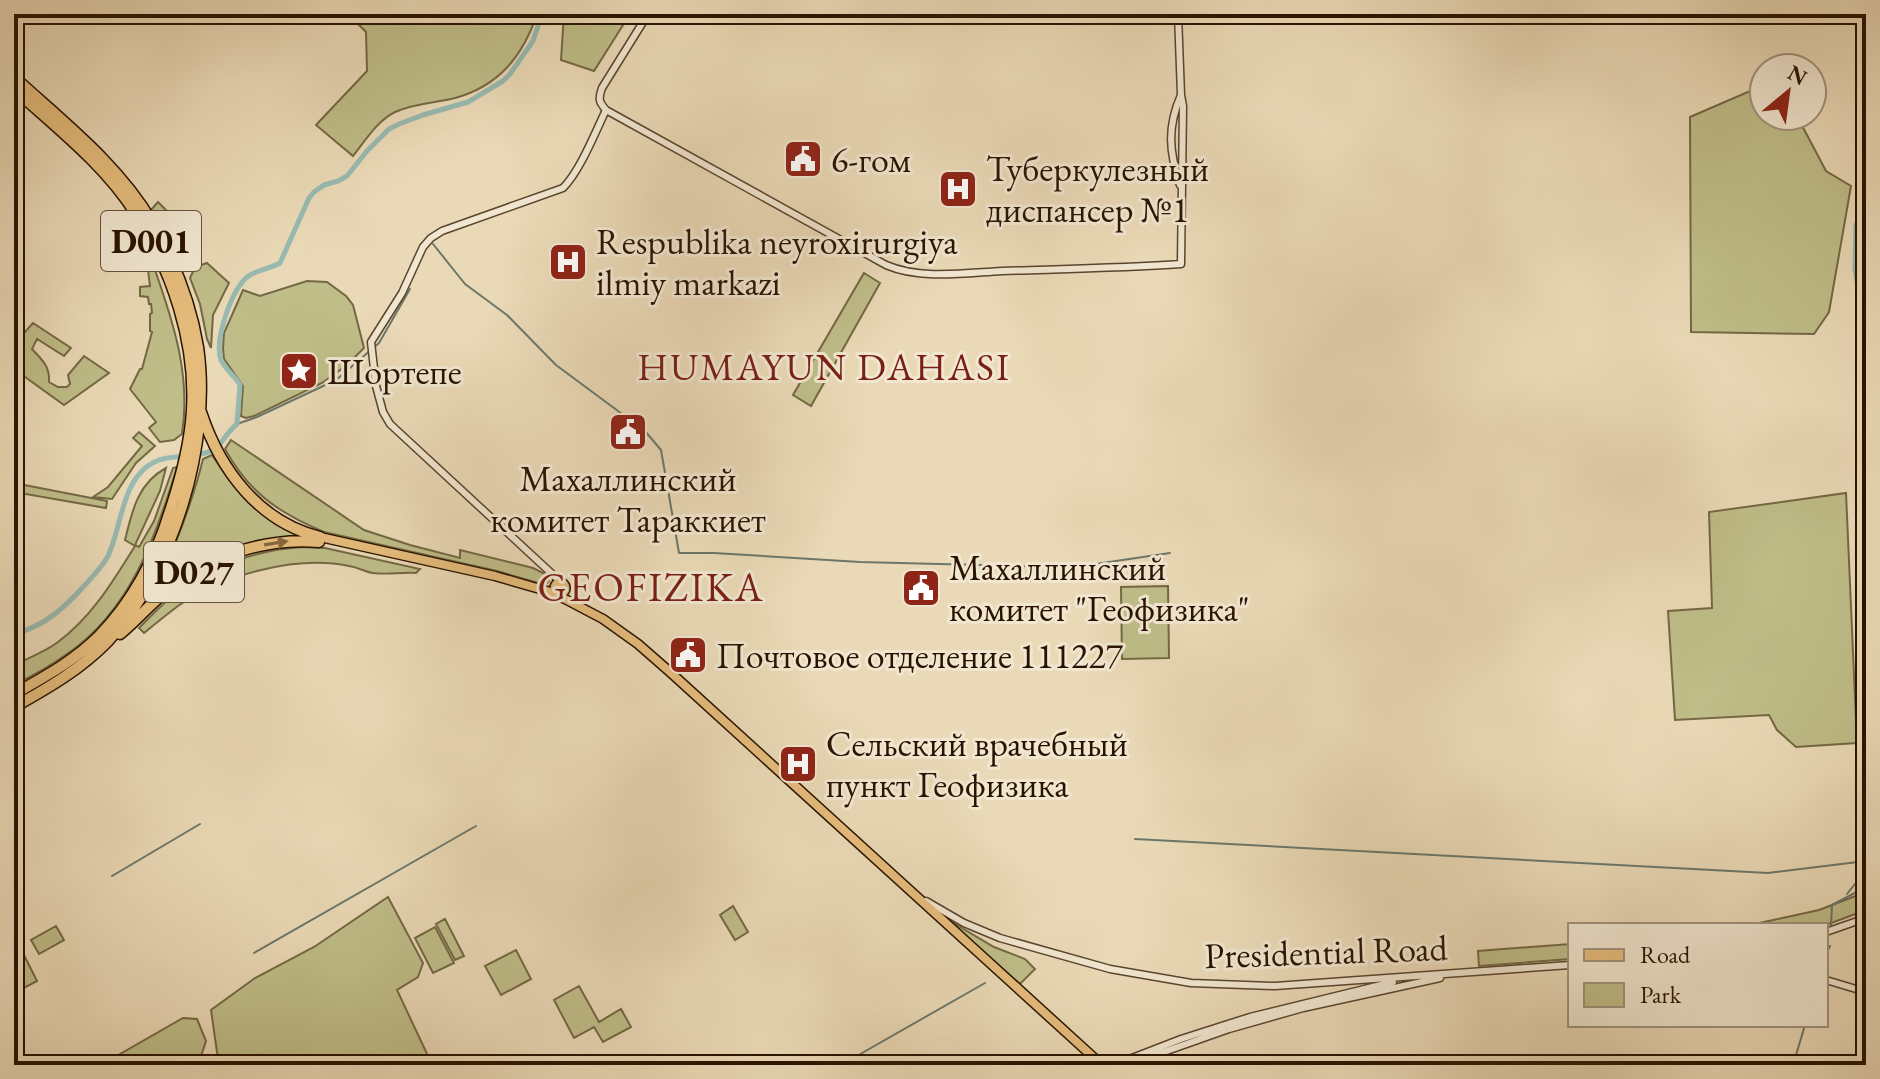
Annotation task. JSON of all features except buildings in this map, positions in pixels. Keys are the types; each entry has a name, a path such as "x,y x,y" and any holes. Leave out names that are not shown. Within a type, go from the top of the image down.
{"highway":[{"name":"D001","path":"14,77 30,98 109,178 131,205 155,248 184,326 192,399 190,456 145,574 99,636 77,655 14,694"},
{"name":"D001","path":"14,89 30,98 98,153 138,201 157,233 194,325 200,363 201,411 174,529 154,576 125,620 93,655 61,680 14,707"},
{"name":"D027","path":"201,411 215,449 238,484 285,523 320,539"},
{"name":"D027","path":"93,655 173,586 206,565 255,547 320,539"}],"main road":[{"name":"D027","path":"320,539 558,593 603,619 629,637 701,700 910,889"},
{"name":"D027","path":"558,593 653,663 1094,1065"},
{"path":"910,889 1102,1065"}],"street":[{"path":"648,14 602,88 598,98 606,110 889,267 945,273 1181,264 1183,106 1178,14"},
{"path":"1181,95 1171,126 1171,154 1182,191"},
{"path":"558,593 552,574 390,424 383,412 376,386 371,348 372,340 402,293 427,242 442,231 563,188 606,110"},
{"name":"Presidential Road","path":"910,889 942,911 988,934 1085,963 1191,983 1250,986 1568,965"},
{"path":"1828,931 1866,918"},
{"path":"1127,1065 1229,1029 1303,1008 1463,973"},
{"path":"1114,1065 1193,1035 1277,1009 1412,977"},
{"path":"1828,981 1866,992"}],"green space":[{"path":"348,14 537,14 517,56 497,77 471,93 395,112 377,126 353,156 316,125 367,71 366,32"},
{"path":"564,14 630,14 594,71 561,60"},
{"path":"1748,92 1748,132 1805,132 1826,171 1851,186 1829,312 1814,334 1691,332 1690,117"},
{"path":"158,202 169,213 166,217 177,234 193,250 186,255 179,254 171,247 151,210"},
{"path":"139,237 152,265 108,271"},
{"path":"207,263 229,283 213,315 211,348 190,278 195,267"},
{"path":"148,270 155,270 168,310 179,351 184,392 182,434 174,440 160,442 149,428 156,422 130,389 142,369 152,332 151,304 148,297 140,296 140,287 150,286"},
{"path":"864,273 880,283 811,406 793,395"},
{"path":"307,281 327,282 346,296 353,305 364,348 322,383 254,416 241,416 243,386 224,359 223,348 224,333 243,290 260,296"},
{"path":"33,323 71,348 64,356 37,339 32,349 47,367 49,382 58,387 67,387 70,384 68,375 84,356 109,373 64,405 14,369 14,344"},
{"path":"139,432 155,446 136,463 112,499 93,497 108,487 142,446 133,438"},
{"path":"231,440 364,530 460,558 460,550 533,568 545,574 549,581 545,585 497,571 324,532 279,509 255,490 225,449"},
{"path":"212,455 250,501 271,519 299,535 274,539 157,593 203,459"},
{"path":"177,467 150,546 138,571 108,616 67,654 14,685 14,665 58,642 92,610 135,546 125,540 130,519 143,490 156,474 166,468 160,491 135,545 139,547 154,521 173,468"},
{"path":"14,483 107,501 106,508 14,492"},
{"path":"1846,493 1857,743 1796,747 1777,730 1769,715 1675,720 1668,611 1712,608 1709,512"},
{"path":"302,547 325,548 420,569 416,573 378,574 349,566 306,563 260,570 196,595 144,633 139,628 174,594 208,573 254,555"},
{"path":"1168,586 1169,658 1122,659 1121,587"},
{"path":"1866,892 1866,910 1828,924 1759,923 1819,910"},
{"path":"388,897 423,963 418,977 397,990 429,1058 415,1065 221,1065 211,1010 255,978 314,947"},
{"path":"733,906 748,932 735,940 720,915"},
{"path":"945,918 994,947 1025,959 1035,969 1020,984"},
{"path":"445,919 464,956 455,960 436,924"},
{"path":"56,926 64,940 39,954 31,940"},
{"path":"435,927 454,963 433,973 415,938"},
{"path":"1568,944 1568,959 1479,966 1478,951"},
{"path":"516,950 531,979 501,995 485,966"},
{"path":"24,955 37,981 24,988 14,969 14,960"},
{"path":"579,986 599,1022 621,1009 631,1027 603,1042 594,1027 574,1038 554,1000"},
{"path":"183,1018 197,1019 206,1041 198,1065 101,1065"}],"waterway":[{"path":"194,455 216,448 237,424 240,385 221,360 219,351 225,317 240,285 253,273 280,263 309,198 324,185 347,176 389,129 468,102 503,81 533,41 542,14"},
{"path":"1856,224 1855,269 1861,326"},
{"path":"433,244 465,284 507,315 556,365 645,431 661,450 679,553 1059,567 1170,553"},
{"path":"237,424 336,380 379,343 410,289"},
{"path":"1861,335 1866,382"},
{"path":"1866,382 1866,431"},
{"path":"14,634 35,626 61,609 100,568 113,544 130,488 137,477 159,460 184,456"},
{"path":"112,876 200,824"},
{"path":"254,953 476,826"},
{"path":"1135,839 1768,873 1866,861"},
{"path":"1847,894 1866,870"},
{"path":"1831,925 1832,905 1866,887"},
{"path":"1828,950 1830,946"},
{"path":"841,1065 985,983"},
{"path":"1793,1065 1804,1027"},
{"path":"1492,1065 1517,1059 1518,1065"}],"place":[{"name":"6-гом","path":"803,159"},
{"name":"Туберкулезный диспансер №1","path":"958,189"},
{"name":"Respublika neyroxirurgiya ilmiy markazi","path":"568,262"},
{"name":"Шортепе","path":"299,371"},
{"name":"Махаллинский комитет Тараккиет","path":"628,432"},
{"name":"Махаллинский комитет \"Геофизика\"","path":"921,588"},
{"name":"Почтовое отделение 111227","path":"688,655"},
{"name":"Сельский врачебный пункт Геофизика","path":"798,764"}],"district":[{"name":"HUMAYUN DAHASI","path":"824,367"},
{"name":"GEOFIZIKA","path":"651,587"}]}
